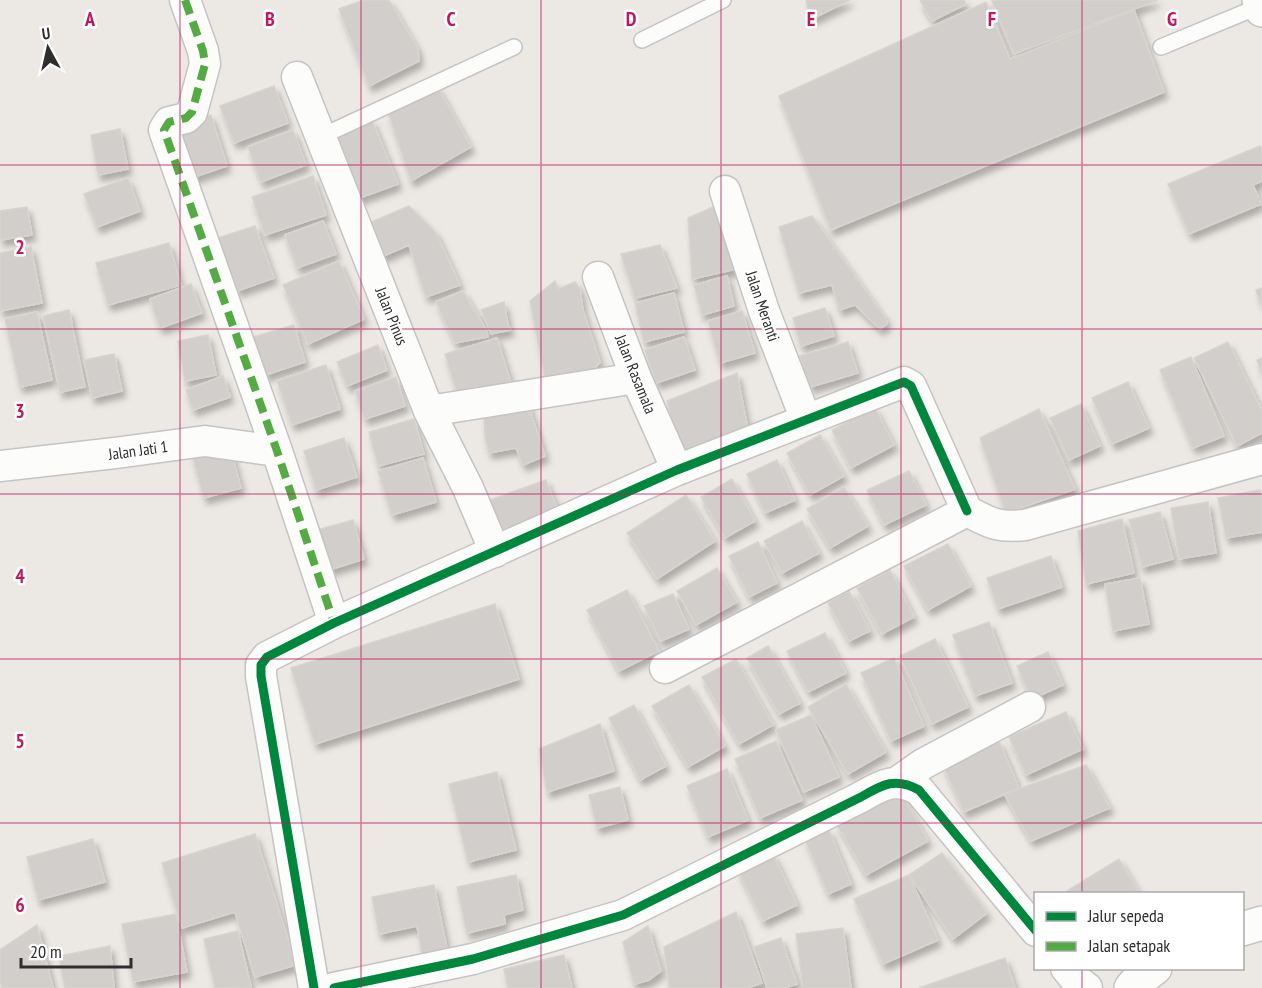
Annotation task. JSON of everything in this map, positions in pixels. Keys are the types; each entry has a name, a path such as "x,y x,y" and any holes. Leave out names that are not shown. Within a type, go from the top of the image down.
{"street":[{"path":"185,0 203,51 205,64 192,112 186,118 169,122 164,130 277,451 334,624"},
{"name":"Jalan Pinus","path":"297,77 429,411 468,488 495,552"},
{"name":"Jalan Meranti","path":"725,191 764,311 806,420"},
{"name":"Jalan Rasamala","path":"598,277 636,378 677,470"},
{"path":"429,411 636,378"},
{"path":"314,988 261,676 261,666 267,657 334,624 677,470 904,382 911,386 967,511 990,523 1007,527 1025,525 1262,459"},
{"name":"Jalan Jati 1","path":"0,466 205,441 277,451"},
{"path":"666,669 967,511"},
{"path":"896,783 923,764 1030,707"},
{"path":"334,988 473,959 623,915 880,786 896,783 908,784 920,790 1034,930"},
{"path":"1244,928 1262,923"},
{"path":"1067,970 1087,988"},
{"path":"1131,988 1154,970"}],"lane":[{"path":"642,40 723,0"},
{"path":"1161,47 1260,5"},
{"path":"320,137 514,46"}],"building":[{"path":"364,0 389,0 418,49 419,61 369,86 339,9"},
{"path":"806,0 850,0 810,20"},
{"path":"920,0 964,0 966,4 932,21"},
{"path":"1158,0 1014,54 992,1"},
{"path":"986,2 1010,59 1134,10 1164,92 831,230 779,96"},
{"path":"274,86 288,123 234,143 220,106"},
{"path":"437,86 471,147 411,181 388,112"},
{"path":"211,115 227,166 188,179 171,128"},
{"path":"372,120 398,184 354,200 331,136"},
{"path":"120,129 128,169 98,175 91,135"},
{"path":"293,130 306,165 261,182 248,147"},
{"path":"1260,146 1262,181 1253,185 1261,204 1189,234 1168,184"},
{"path":"313,176 326,215 265,235 252,197"},
{"path":"128,178 140,211 97,227 84,194"},
{"path":"720,204 741,268 692,279 688,218"},
{"path":"409,206 436,233 460,285 426,297 409,245 381,257 367,224"},
{"path":"27,207 32,235 0,240 0,211"},
{"path":"812,216 886,319 887,324 880,329 855,305 839,310 832,285 799,293 779,227"},
{"path":"323,221 336,254 297,268 285,235"},
{"path":"255,226 274,278 237,291 218,238"},
{"path":"169,243 181,285 108,305 96,263"},
{"path":"660,245 677,288 635,298 621,254"},
{"path":"31,247 42,303 0,311 0,253"},
{"path":"339,261 364,319 308,344 283,285"},
{"path":"727,276 734,306 702,315 694,285"},
{"path":"555,281 558,289 575,282 580,289 583,310 600,362 587,378 547,388 530,301"},
{"path":"191,284 202,313 160,328 150,299"},
{"path":"1262,288 1262,306 1256,290"},
{"path":"463,291 487,331 488,337 455,343 436,302"},
{"path":"674,293 684,332 644,342 635,303"},
{"path":"504,302 511,330 491,334 481,310"},
{"path":"825,308 834,336 801,346 793,318"},
{"path":"69,310 85,387 60,392 43,316"},
{"path":"742,311 755,353 720,363 708,321"},
{"path":"37,312 52,380 20,387 5,319"},
{"path":"294,325 305,362 265,375 253,337"},
{"path":"208,335 216,375 185,381 178,341"},
{"path":"684,337 695,370 656,383 645,350"},
{"path":"497,338 511,383 459,399 445,354"},
{"path":"848,342 858,373 810,387 800,356"},
{"path":"1228,342 1262,411 1262,433 1237,446 1194,358"},
{"path":"378,345 387,370 347,386 337,362"},
{"path":"114,354 122,391 92,398 84,360"},
{"path":"1191,357 1224,436 1193,448 1160,370"},
{"path":"1262,358 1262,374 1257,360"},
{"path":"326,365 340,409 292,425 277,381"},
{"path":"737,373 748,430 678,450 667,401"},
{"path":"223,376 230,397 193,410 186,390"},
{"path":"396,377 405,406 365,419 355,391"},
{"path":"1128,382 1149,428 1112,444 1092,398"},
{"path":"528,404 545,456 523,465 516,448 489,453 485,437 484,415"},
{"path":"1081,404 1100,446 1069,460 1050,418"},
{"path":"875,408 894,445 851,468 832,430"},
{"path":"1039,409 1075,489 1006,513 980,438"},
{"path":"414,419 424,454 378,466 369,432"},
{"path":"820,435 844,476 810,495 787,453"},
{"path":"344,438 357,477 316,490 304,451"},
{"path":"229,444 241,488 204,498 192,455"},
{"path":"423,458 436,502 392,515 378,471"},
{"path":"777,460 795,500 765,513 747,474"},
{"path":"909,471 926,505 884,525 867,490"},
{"path":"732,479 755,521 725,538 701,497"},
{"path":"546,480 556,505 553,515 500,531 490,500"},
{"path":"844,487 868,526 830,548 807,509"},
{"path":"1260,490 1262,532 1226,538 1218,498"},
{"path":"686,495 715,541 657,579 627,533"},
{"path":"1208,502 1216,553 1179,559 1171,508"},
{"path":"1160,512 1173,559 1142,567 1129,520"},
{"path":"1122,519 1134,573 1086,584 1078,531"},
{"path":"353,520 364,559 329,570 317,530"},
{"path":"802,521 819,553 782,573 764,541"},
{"path":"758,542 777,583 749,597 729,556"},
{"path":"948,544 971,586 928,610 904,566"},
{"path":"1051,556 1062,587 998,609 987,578"},
{"path":"717,568 737,602 696,625 677,591"},
{"path":"890,570 914,617 882,634 857,588"},
{"path":"1140,578 1149,624 1113,631 1105,584"},
{"path":"627,590 659,651 619,671 587,610"},
{"path":"849,591 870,631 849,641 828,603"},
{"path":"673,594 689,629 661,641 644,606"},
{"path":"495,604 519,679 315,744 291,668"},
{"path":"989,622 1012,683 975,696 953,635"},
{"path":"825,633 846,673 808,692 787,651"},
{"path":"935,639 968,707 932,724 900,656"},
{"path":"768,646 800,703 779,714 747,658"},
{"path":"1048,652 1063,685 1032,699 1017,666"},
{"path":"894,658 924,726 891,741 861,673"},
{"path":"736,659 773,725 739,744 702,677"},
{"path":"846,684 886,752 848,774 808,707"},
{"path":"689,685 725,746 688,767 652,706"},
{"path":"634,705 666,766 640,780 609,718"},
{"path":"1066,712 1083,749 1026,775 1009,737"},
{"path":"811,715 839,777 804,792 776,730"},
{"path":"600,724 614,771 547,792 539,749"},
{"path":"776,741 802,800 760,818 735,759"},
{"path":"999,741 1019,788 964,812 943,765"},
{"path":"1086,765 1110,808 1031,841 1004,794"},
{"path":"727,769 748,820 708,837 687,786"},
{"path":"497,772 516,850 468,862 449,784"},
{"path":"620,787 628,820 597,828 589,795"},
{"path":"899,790 928,841 866,875 837,824"},
{"path":"829,830 851,884 828,894 805,839"},
{"path":"255,834 296,965 255,977 235,912 182,928 162,863"},
{"path":"93,839 105,882 38,900 27,857"},
{"path":"942,853 987,913 953,939 909,875"},
{"path":"773,854 797,905 763,921 738,870"},
{"path":"1119,859 1139,892 1065,892"},
{"path":"516,875 523,910 504,915 505,924 467,933 457,887"},
{"path":"909,875 938,940 883,964 854,899"},
{"path":"434,885 447,949 422,954 417,926 379,934 372,897"},
{"path":"736,912 762,983 748,988 669,987 664,947"},
{"path":"176,914 187,972 133,982 122,924"},
{"path":"37,925 53,988 2,988 0,950"},
{"path":"648,926 661,971 649,980 634,984 623,942"},
{"path":"843,928 851,988 803,988 796,934"},
{"path":"238,931 251,987 215,988 204,939"},
{"path":"781,938 797,984 784,988 767,988 754,947"},
{"path":"110,946 114,988 65,988 59,956"},
{"path":"564,955 572,988 508,988 504,969"},
{"path":"1005,958 1015,988 919,988"}],"marked path":[{"path":"185,0 203,51 205,64 192,112 186,118 169,122 164,130 277,451 334,623"}],"cycle path":[{"path":"314,988 261,676 261,665 267,657 334,623 677,470 904,382 911,386 967,511"},
{"path":"334,988 473,959 623,915 876,789 896,783 919,790 1034,929"}]}
